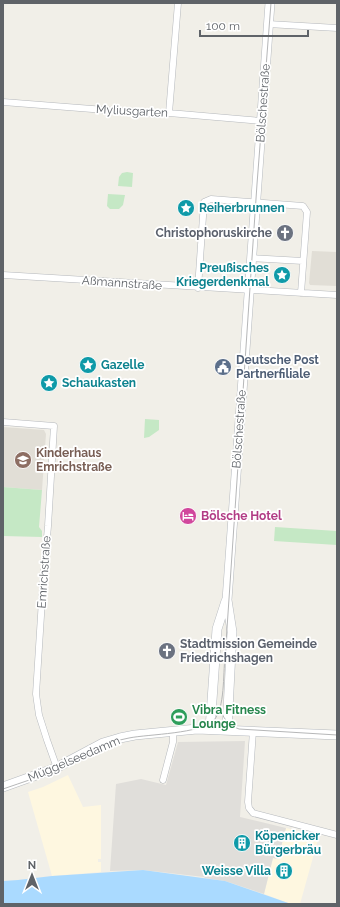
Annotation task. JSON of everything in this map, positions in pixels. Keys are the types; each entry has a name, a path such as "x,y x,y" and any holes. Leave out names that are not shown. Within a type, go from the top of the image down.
{"street":[{"path":"169,113 178,3"},
{"name":"Bölschestraße","path":"227,729 232,628 227,600 270,3"},
{"path":"268,24 337,28"},
{"name":"Myliusgarten","path":"3,102 156,114 169,113 261,121"},
{"path":"198,288 204,202 211,199 303,206 307,212 301,293"},
{"path":"251,258 303,260"},
{"name":"Aßmannstraße","path":"3,275 198,288 337,295"},
{"name":"Emrichstraße","path":"3,422 54,426 48,526 42,584 36,694 39,715 57,768"},
{"name":"Bölschestraße","path":"210,729 217,629 227,600"},
{"name":"Müggelseedamm","path":"3,787 57,768 97,746 116,739 173,731 210,729 337,735"},
{"path":"163,780 173,742 173,731"},
{"path":"253,731 248,802 249,808 253,813 337,835"}],"shaded area":[{"path":"312,251 337,252 337,286 310,285"},
{"name":"Kinderhaus Emrichstraße","path":"3,427 44,430 46,434 42,490 3,487"},
{"path":"245,741 240,817 286,828 278,859 273,858 264,894 225,881 204,877 143,870 110,871 116,784 141,779 166,785 178,742"},
{"path":"68,775 83,807 101,805 101,859 98,859 98,862 101,862 101,872 52,876 28,792 43,787"},
{"path":"286,828 319,836 300,904 291,904 264,894 273,858 278,859"}],"green space":[{"path":"122,173 133,173 132,187 118,186 119,177"},
{"path":"108,194 125,195 123,205 119,209 110,209 107,206"},
{"path":"145,419 159,420 159,430 149,437 144,438"},
{"path":"3,487 42,490 39,527 42,531 42,537 3,536"},
{"path":"275,527 337,531 337,545 274,541"}],"water":[{"path":"143,870 225,881 291,904 3,904 3,881"}],"tram line":[{"path":"3,789 56,770 103,746 120,740 187,731 207,725 218,715 224,681 257,184 271,3"},
{"path":"220,706 222,714 226,720 239,729 337,735"},
{"path":"205,727 233,727"}],"place":[{"name":"Reiherbrunnen","path":"186,208"},
{"name":"Christophoruskirche","path":"285,233"},
{"name":"Preußisches Kriegerdenkmal","path":"282,275"},
{"name":"Gazelle","path":"88,365"},
{"name":"Deutsche Post Partnerfiliale","path":"223,367"},
{"name":"Schaukasten","path":"49,383"},
{"name":"Kinderhaus Emrichstraße","path":"23,460"},
{"name":"Bölsche Hotel","path":"188,516"},
{"name":"Stadtmission Gemeinde Friedrichshagen","path":"167,651"},
{"name":"Vibra Fitness Lounge","path":"179,717"},
{"name":"Köpenicker Bürgerbräu","path":"242,843"},
{"name":"Weisse Villa","path":"284,871"}]}
